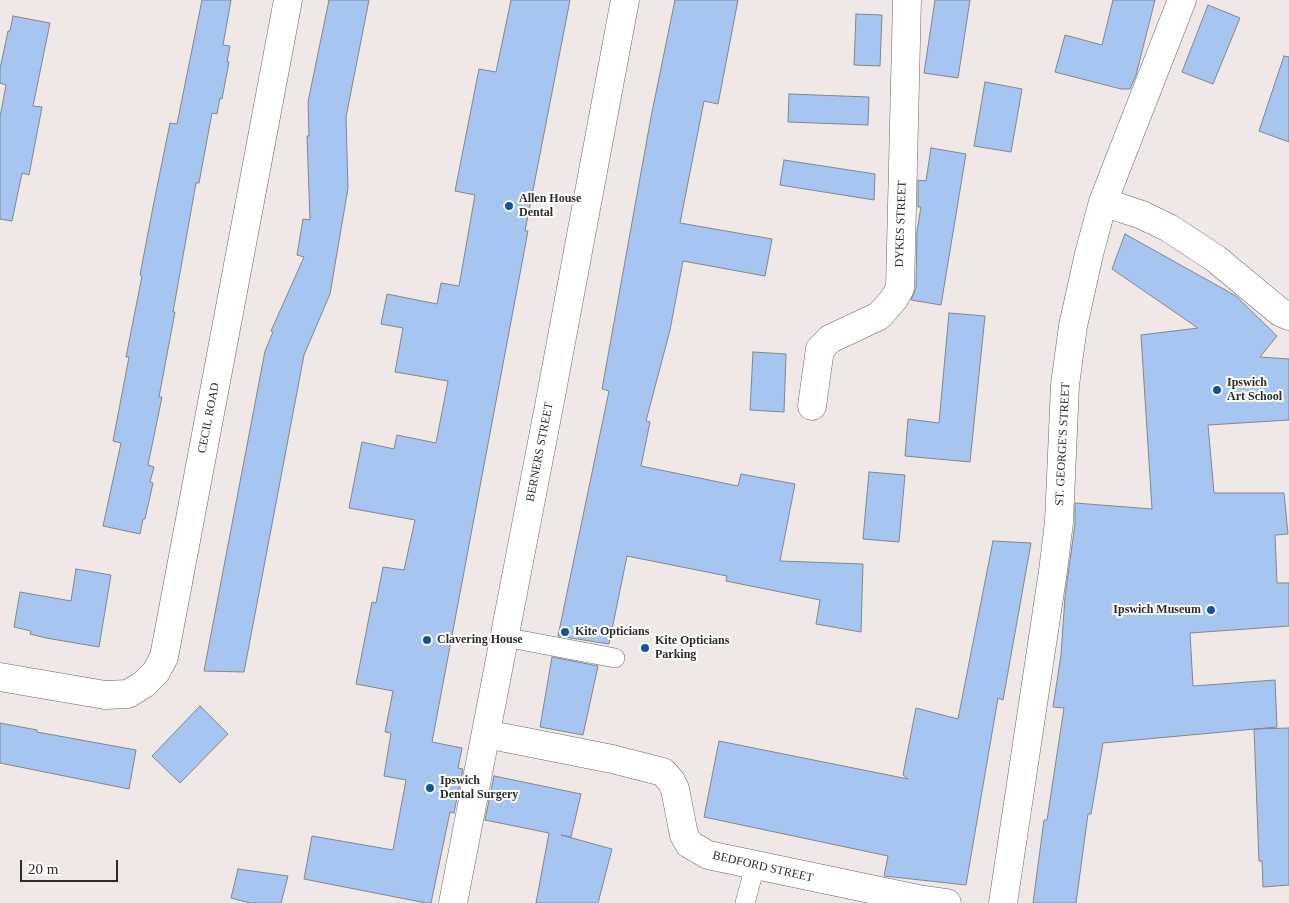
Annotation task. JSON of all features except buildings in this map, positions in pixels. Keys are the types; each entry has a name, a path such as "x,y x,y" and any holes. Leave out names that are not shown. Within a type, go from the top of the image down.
{"street":[{"name":"CECIL ROAD","path":"0,677 105,695 128,694 144,684 156,672 164,657 288,0"},
{"name":"BERNERS STREET","path":"453,903 625,0"},
{"name":"DYKES STREET","path":"812,406 820,349 830,339 878,316 894,299 900,288 907,0"},
{"name":"ST. GEORGE'S STREET","path":"1003,903 1054,571 1065,385 1073,326 1089,254 1104,202 1182,0"},
{"path":"1104,202 1142,215 1169,228 1216,259 1280,312 1289,316"},
{"name":"BEDFORD STREET","path":"486,734 663,772 675,789 684,835 689,844 708,855 918,900 947,903"}],"lane":[{"path":"504,637 615,658"},
{"path":"745,903 754,866"}],"place":[{"name":"Allen House Dental","path":"509,206"},
{"name":"Ipswich Art School","path":"1217,390"},
{"name":"Ipswich Museum","path":"1211,610"},
{"name":"Kite Opticians","path":"565,632"},
{"name":"Clavering House","path":"427,640"},
{"name":"Kite Opticians Parking","path":"645,648"},
{"name":"Ipswich Dental Surgery","path":"430,788"}]}
